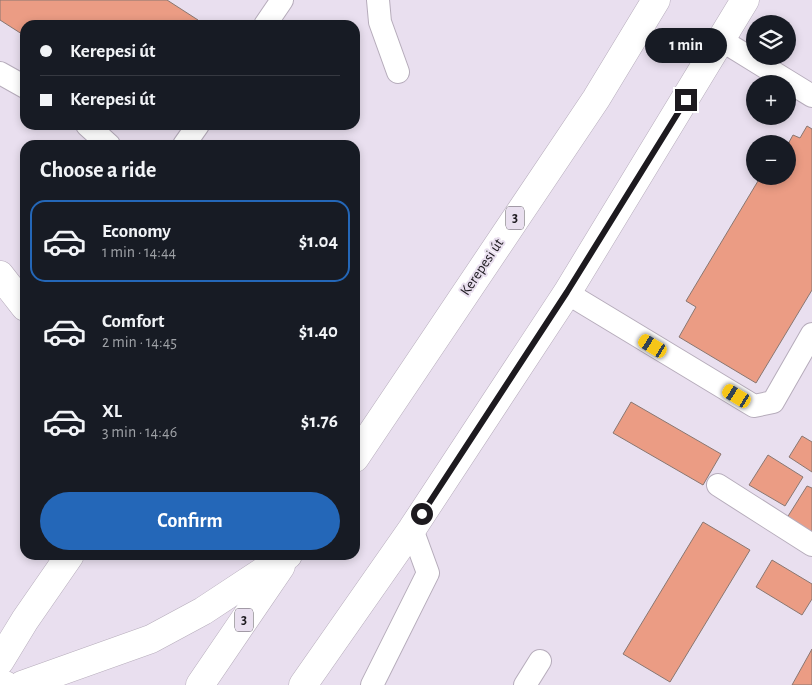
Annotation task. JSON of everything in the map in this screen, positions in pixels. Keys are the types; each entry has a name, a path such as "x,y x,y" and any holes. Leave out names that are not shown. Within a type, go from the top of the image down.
{"main road":[{"name":"Kerepesi út","path":"360,451 596,99 656,0"},
{"path":"303,685 412,530 567,292 745,0"},
{"path":"0,275 20,301"},
{"path":"0,661 25,620 67,560"},
{"path":"22,685 151,638 203,611 280,560"},
{"name":"3","path":"200,685 285,560"},
{"path":"0,683 5,685"}],"lane":[{"path":"268,20 282,0"},
{"path":"378,0 380,22 398,72"},
{"path":"721,40 812,96"},
{"path":"0,72 20,84"},
{"path":"92,130 104,140"},
{"path":"567,292 754,406 773,402 812,334"},
{"path":"718,485 812,545"},
{"path":"372,685 428,573 412,530"},
{"path":"525,685 540,661"}],"building":[{"path":"0,0 167,0 198,20 20,20 20,33 0,20"},
{"path":"807,126 812,129 812,290 756,383 679,337 696,307 686,301 756,185 796,185 796,136 800,138"},
{"path":"631,402 721,454 703,485 613,433"},
{"path":"802,436 812,442 812,472 789,457"},
{"path":"768,455 803,477 785,506 749,485"},
{"path":"807,486 812,488 812,537 785,521"},
{"path":"703,522 750,550 670,682 623,654"},
{"path":"772,560 812,584 812,599 802,615 756,587"},
{"path":"812,649 812,685 792,685"}],"route":[{"path":"422,514 567,292 686,100"}]}
